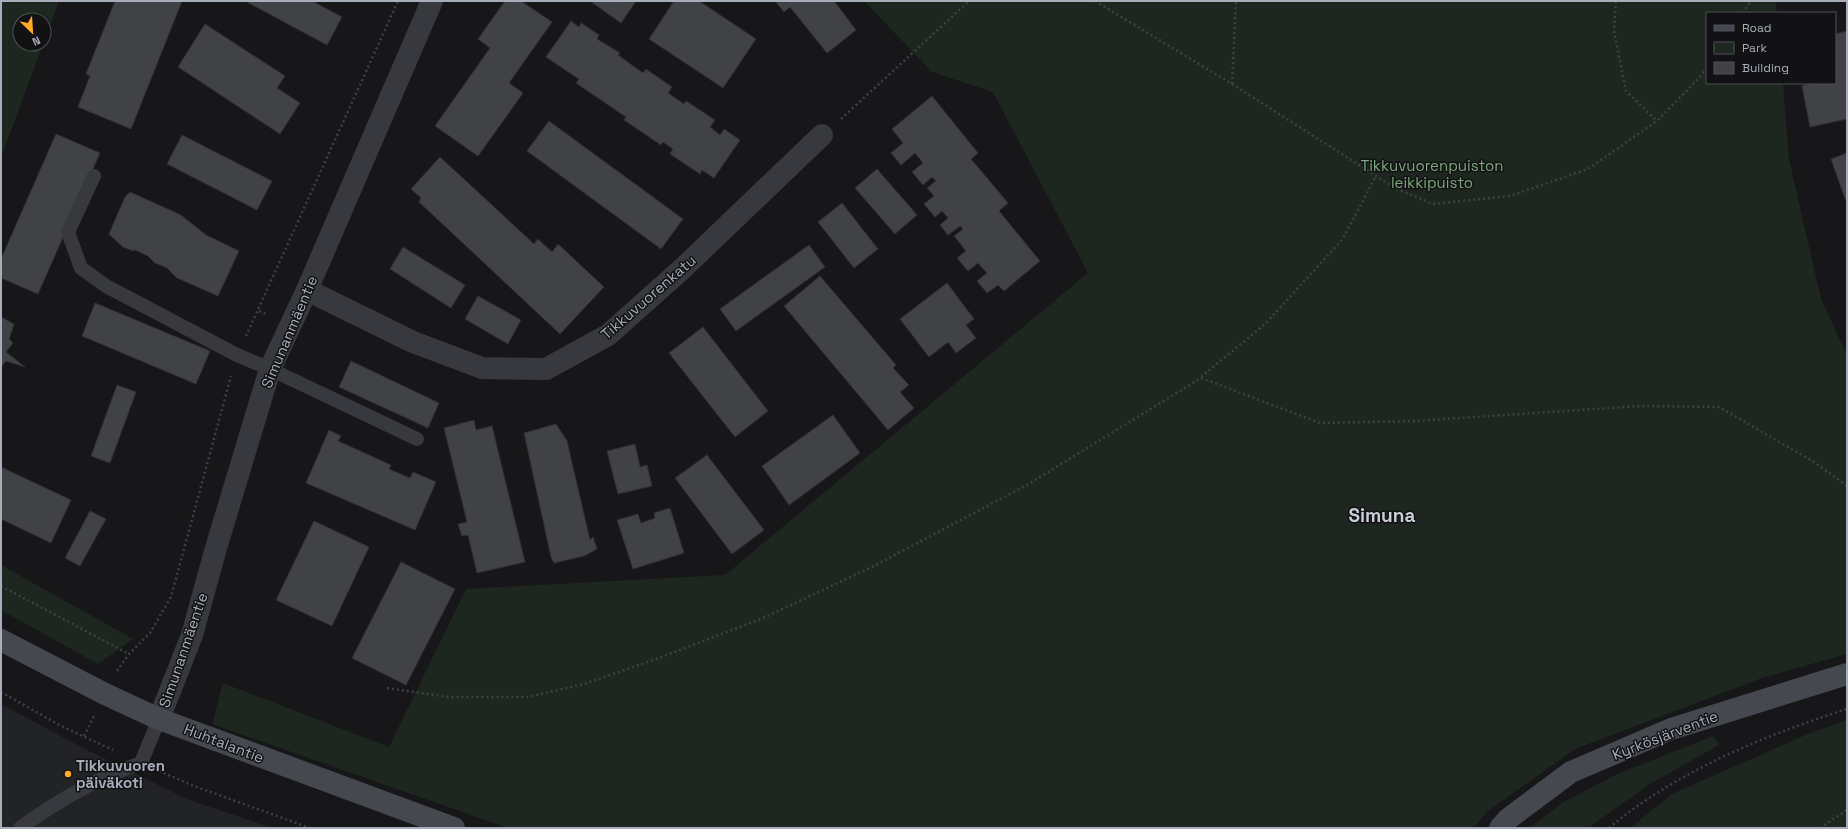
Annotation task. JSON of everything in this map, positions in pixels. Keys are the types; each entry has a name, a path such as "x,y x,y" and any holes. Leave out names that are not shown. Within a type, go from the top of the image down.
{"main road":[{"name":"Huhtalantie","path":"1,640 105,694 160,719 454,828"},
{"name":"Kyrkösjärventie","path":"1500,828 1508,819 1571,772 1671,729 1847,674"}],"street":[{"name":"Simunanmäentie","path":"160,719 192,635 216,548 270,369 307,290 432,1"},
{"name":"Tikkuvuorenkatu","path":"307,290 413,342 482,368 546,369 608,335 682,269 822,135"}],"lane":[{"path":"94,176 68,232 81,268 112,289 237,355 270,369 417,439"},
{"path":"20,828 55,803 101,778 141,763 160,719"}],"path":[{"path":"822,135 865,98 969,1"},
{"path":"1095,1 1232,84 1395,188 1433,204 1510,196 1588,169 1657,121 1700,77 1706,68"},
{"path":"1232,84 1236,1"},
{"path":"1616,1 1614,31 1626,91 1657,121"},
{"path":"1744,12 1751,1"},
{"path":"387,688 448,697 528,697 584,684 659,658 763,618 872,567 1027,485 1201,378 1265,324 1342,240 1376,176"},
{"path":"1201,378 1320,423 1423,420 1640,406 1719,407 1814,462 1847,486"},
{"path":"1,586 128,654"},
{"path":"1609,828 1627,813 1681,778 1742,748 1847,709"},
{"path":"1820,828 1847,810"}],"shaded area":[{"name":"Tikkuvuoren päiväkoti","path":"1,704 83,748 187,799 272,828 1,828"}],"green space":[{"path":"1,1 59,1 52,20 52,12 12,12 12,52 40,52 1,158"},
{"name":"Tikkuvuorenpuiston leikkipuisto","path":"864,1 1776,1 1777,12 1706,12 1706,84 1783,84 1789,159 1821,299 1847,355 1847,654 1762,678 1575,749 1488,811 1473,828 508,828 212,724 223,683 389,747 466,589 725,575 1088,273 993,92 932,72"},
{"path":"1,565 133,639 98,664 1,610"},
{"path":"1847,720 1847,828 1630,828 1672,794 1808,734"},
{"path":"1713,736 1719,745 1650,784 1588,828 1529,828 1562,803 1615,775"}],"building":[{"path":"115,1 182,1 131,129 78,107 90,76 86,74"},
{"path":"245,1 312,1 342,17 327,45"},
{"path":"505,1 521,1 552,22 509,83 523,93 478,156 435,126 490,48 478,39"},
{"path":"590,1 636,1 621,23"},
{"path":"674,1 699,1 756,39 723,88 649,39"},
{"path":"775,1 834,1 856,30 827,53 790,7 784,12"},
{"path":"571,21 579,27 581,23 599,35 597,39 620,53 618,55 643,73 646,69 672,87 668,93 684,104 686,101 715,120 710,127 720,135 724,129 740,140 714,178 702,170 700,174 670,154 673,149 663,142 661,145 624,120 626,117 576,83 579,79 546,57"},
{"path":"205,24 285,76 277,88 300,103 280,134 178,67"},
{"path":"1847,31 1847,119 1810,127 1802,86 1809,84 1836,84 1836,34"},
{"path":"932,96 978,153 971,159 1008,203 999,211 1040,261 1004,291 998,285 987,293 977,281 987,273 978,263 968,271 957,258 966,251 954,236 963,229 960,226 948,235 940,225 948,218 942,211 935,217 924,204 934,196 927,188 936,181 932,177 923,185 912,172 923,163 915,153 901,165 891,153 903,143 892,129"},
{"path":"549,121 683,219 661,249 527,151"},
{"path":"56,134 100,153 38,294 1,278 1,259"},
{"path":"182,135 272,181 257,210 167,164"},
{"path":"1847,153 1847,204 1831,159"},
{"path":"440,157 534,244 538,239 552,252 558,244 604,287 560,334 419,202 421,198 411,189"},
{"path":"877,169 917,215 895,234 855,188"},
{"path":"130,192 181,215 206,235 239,251 218,296 177,278 167,268 155,263 148,256 135,250 133,251 123,247 109,234 125,197"},
{"path":"842,203 878,249 854,268 818,222"},
{"path":"809,245 825,267 736,331 720,309"},
{"path":"403,247 465,285 451,308 390,269"},
{"path":"820,276 896,365 893,368 909,385 900,392 914,408 888,430 784,306"},
{"path":"947,283 974,319 966,325 976,338 956,353 948,342 929,357 900,319"},
{"path":"478,296 521,320 508,344 465,319"},
{"path":"95,303 210,351 196,384 82,336"},
{"path":"1,317 14,324 9,339 13,343 6,352 25,367 6,361 1,367"},
{"path":"703,327 768,411 735,437 669,353"},
{"path":"351,361 439,403 428,428 339,387"},
{"path":"117,385 136,392 110,463 91,456"},
{"path":"833,415 860,453 789,505 762,466"},
{"path":"474,420 476,430 492,426 525,562 477,573 468,535 462,536 458,524 467,522 444,428"},
{"path":"556,424 567,441 590,540 593,537 597,549 584,556 554,563 551,557 524,433"},
{"path":"329,430 341,436 338,441 391,465 389,469 410,478 413,472 436,482 415,530 306,483"},
{"path":"635,444 640,467 647,465 652,486 618,494 607,451"},
{"path":"707,455 764,530 732,554 675,478"},
{"path":"1,467 71,500 51,543 1,519"},
{"path":"670,508 684,553 633,569 617,520 638,514 641,523 655,518 654,513"},
{"path":"90,511 106,519 80,566 65,558"},
{"path":"314,521 369,547 332,626 276,600"},
{"path":"401,562 455,589 406,685 352,658"}],"place":[{"name":"Tikkuvuoren päiväkoti","path":"68,774"}],"district":[{"name":"Simuna","path":"1382,515"}]}
